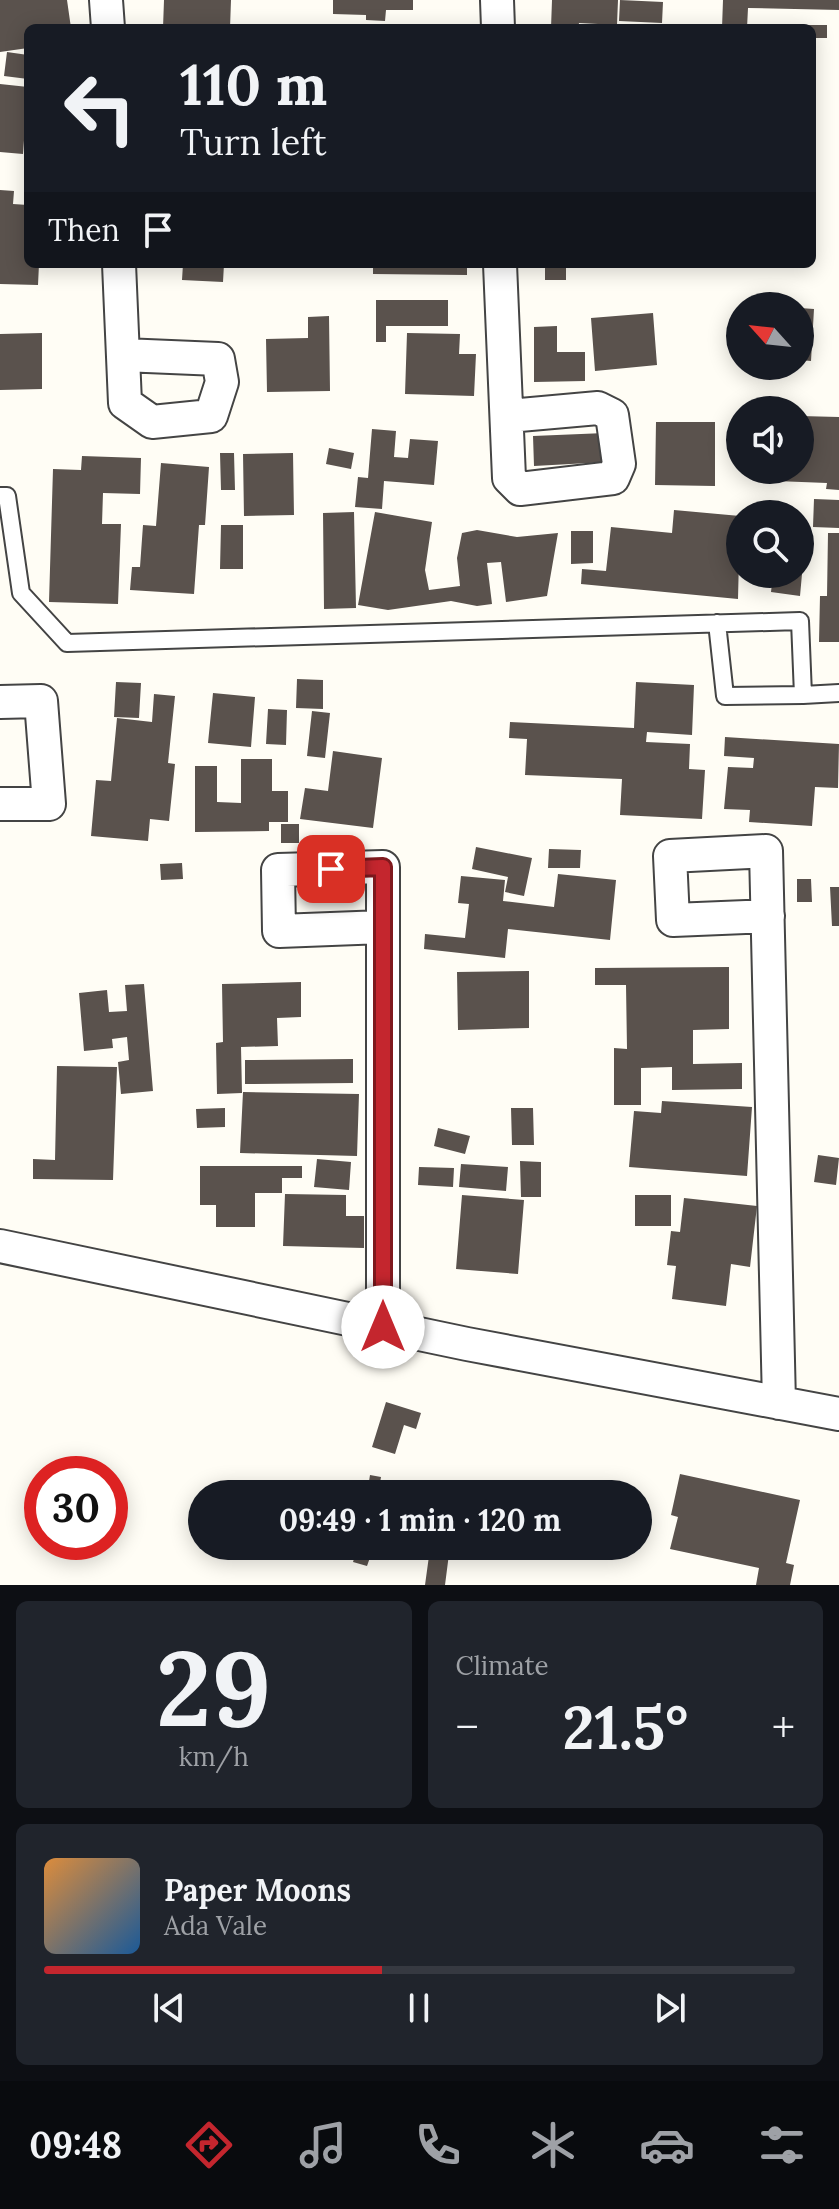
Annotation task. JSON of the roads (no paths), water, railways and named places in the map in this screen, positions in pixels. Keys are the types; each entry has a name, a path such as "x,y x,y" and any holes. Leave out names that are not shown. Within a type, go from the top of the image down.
{"street":[{"path":"106,0 108,24"},
{"path":"497,0 498,24"},
{"path":"119,268 123,355"},
{"path":"500,268 508,416"},
{"path":"0,702 41,701 49,804 0,804"},
{"path":"768,916 779,1403"},
{"path":"383,927 383,1327"},
{"path":"0,1246 383,1327 839,1414"}],"lane":[{"path":"0,496 7,496 21,593 67,643 800,621 803,695"},
{"path":"717,623 725,696 839,693"}]}
